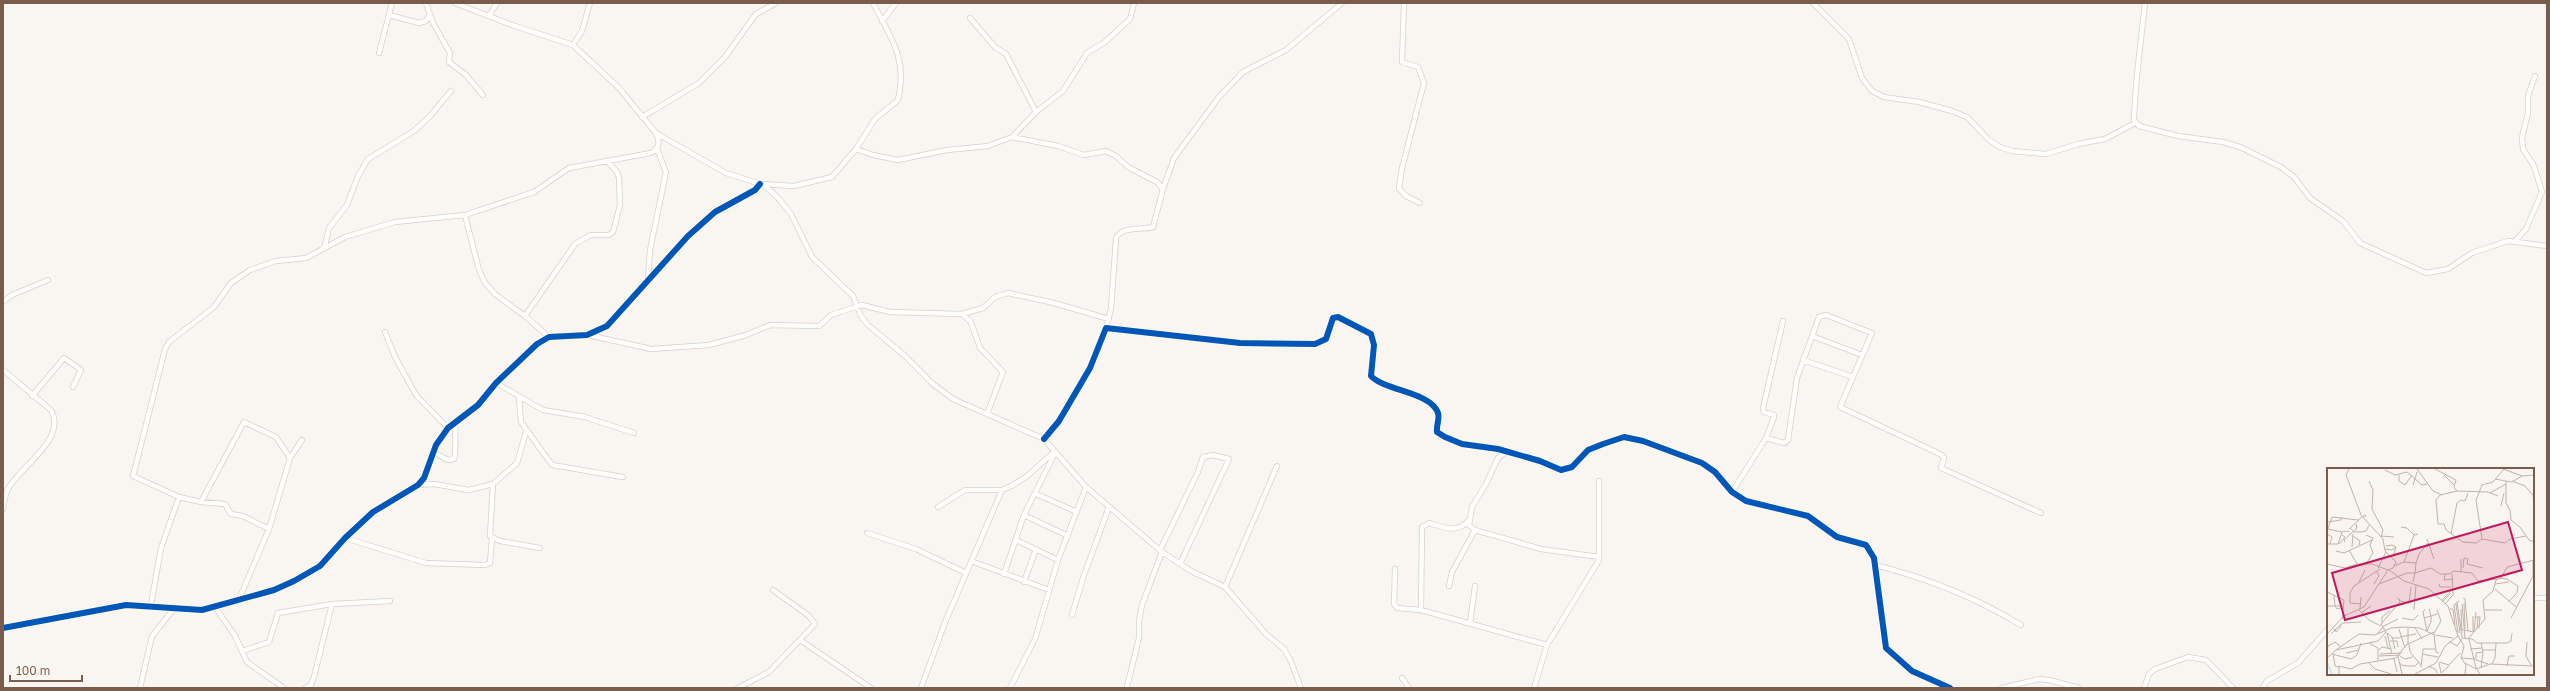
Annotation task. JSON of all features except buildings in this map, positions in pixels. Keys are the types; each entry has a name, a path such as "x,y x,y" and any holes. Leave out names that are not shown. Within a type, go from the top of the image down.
{"street":[{"path":"379,53 392,3"},
{"path":"426,3 450,53 450,62 466,75 483,96"},
{"path":"455,3 573,45 619,88 656,133 716,169 762,185 794,186 822,181 832,177 856,148 875,119 893,107 898,100 903,74 901,62 873,3"},
{"path":"489,16 497,3"},
{"path":"573,45 582,31 590,3"},
{"path":"642,117 699,83 725,57 756,14 776,3"},
{"path":"882,21 896,3"},
{"path":"856,148 873,155 898,160 947,150 988,146 1012,137 1036,112 1063,91 1087,52 1105,42 1130,19 1134,3"},
{"path":"1044,439 1059,420 1090,368 1106,328 1109,319 1116,238 1121,232 1126,230 1153,227 1163,189 1174,158 1215,101 1236,79 1253,66 1286,50 1342,3"},
{"path":"1404,3 1402,62 1418,67 1424,83 1402,168 1399,188 1406,196 1420,203"},
{"path":"1813,3 1846,34 1852,45 1862,78 1872,92 1884,97 1919,102 1952,111 1967,117 1989,140 2000,148 2012,151 2046,154 2078,144 2105,139 2135,123 2178,136 2223,142 2240,147 2281,167 2294,177 2310,198 2343,221 2360,243 2426,273 2448,269 2472,253 2490,245 2516,240 2547,246"},
{"path":"2135,123 2136,69 2144,3"},
{"path":"389,15 419,23 426,21 430,14"},
{"path":"970,18 995,47 1006,54 1036,112"},
{"path":"2516,240 2526,229 2542,192 2534,166 2523,149 2528,96 2534,76"},
{"path":"324,249 329,228 347,205 358,176 368,159 414,131 430,116 452,91"},
{"path":"648,280 650,250 666,172 658,149 659,140 656,133"},
{"path":"1012,137 1058,146 1084,155 1106,151 1116,156 1128,167 1157,182 1163,189"},
{"path":"269,529 243,516 231,514 225,504 201,502 179,496 133,476 167,343 214,307 238,276 276,260 306,258 363,230 395,222 465,215 534,192 569,168 651,153 658,149"},
{"path":"525,316 575,244 591,235 609,235 613,232 620,205 619,178 617,172 607,161"},
{"path":"587,335 607,326 614,320 648,280 703,222 716,212 762,185"},
{"path":"762,185 779,199 791,214 812,257 853,296 868,325 904,355 933,384 953,399 1044,439 1054,453 1086,487 1161,551 1180,564 1225,587 1266,634 1284,649 1290,659 1301,688"},
{"path":"465,215 482,277 496,295 525,316 549,337"},
{"path":"3,302 12,295 48,280"},
{"path":"3,628 126,605 151,605 173,610 214,607 240,598 274,590 294,581 320,566 345,538 373,512 418,485 424,478 432,452 448,428 478,405 496,383 537,344 549,337 587,335 651,349 709,345 746,335 770,325 819,326 830,315 865,306 890,312 908,314 962,314 983,308 995,297 1008,293 1054,303 1109,319"},
{"path":"962,314 971,322 980,348 1003,372 987,414"},
{"path":"1766,438 1784,443 1788,440 1795,388 1803,360 1819,317 1822,315 1870,332 1871,335 1840,407 1942,455 1944,458 1941,468 2041,513"},
{"path":"1106,328 1240,343 1315,344 1326,339 1333,318 1338,317 1371,334 1374,345 1371,376 1375,380 1406,391 1432,405 1439,415 1436,428 1440,435 1467,446 1506,452 1540,460 1556,469 1567,470 1588,450 1617,439 1632,438 1702,462 1716,472 1732,492 1761,506 1808,516 1837,537 1866,546 1872,554 1875,565 1886,648 1912,671 1950,688"},
{"path":"1732,492 1766,438 1774,417 1774,415 1764,412 1764,408 1783,321"},
{"path":"384,332 395,357 416,395 448,428"},
{"path":"1812,336 1862,355"},
{"path":"32,396 61,359 64,358 81,370 74,387"},
{"path":"1803,360 1853,377"},
{"path":"3,370 50,410 55,417 53,431 34,461 5,488 3,509"},
{"path":"496,383 519,398 543,410 585,417 634,433"},
{"path":"519,398 519,413 526,432 552,465 623,477"},
{"path":"432,452 448,460 454,459 456,454 454,439 456,421"},
{"path":"201,502 244,422 276,437 290,458"},
{"path":"418,485 434,484 469,490 493,484 517,464 526,432"},
{"path":"240,598 269,529 290,458 302,440"},
{"path":"1420,610 1422,527 1429,523 1453,529 1462,527 1468,521 1472,507 1486,484 1498,458 1506,452"},
{"path":"938,506 965,490 1002,490 1026,477 1054,453"},
{"path":"1004,574 1024,515 1036,494 1054,453"},
{"path":"1127,688 1139,638 1139,621 1142,605 1161,551 1198,472 1203,457 1213,456 1229,459 1180,564"},
{"path":"1225,587 1277,466"},
{"path":"1534,688 1547,645 1580,594 1599,558 1599,481"},
{"path":"345,538 420,562 485,565 490,563 491,559 492,538 488,529 493,484"},
{"path":"1010,688 1036,639 1058,560 1086,487"},
{"path":"921,688 966,573 1002,490"},
{"path":"1036,494 1077,512"},
{"path":"151,605 161,548 179,496"},
{"path":"1072,615 1084,574 1109,507"},
{"path":"1024,515 1068,536"},
{"path":"1468,521 1469,525 1475,530 1541,549 1599,558"},
{"path":"1449,586 1452,572 1475,530"},
{"path":"867,532 916,549 966,573"},
{"path":"492,538 540,548"},
{"path":"1016,540 1058,560"},
{"path":"1024,582 1036,549"},
{"path":"971,561 1024,582 1049,590"},
{"path":"1875,565 1930,581 1978,601 2021,625"},
{"path":"1395,569 1395,606 1420,610 1470,623 1513,637 1547,645"},
{"path":"1470,623 1475,586"},
{"path":"738,688 768,672 800,640 815,622 773,590"},
{"path":"2534,598 2547,598"},
{"path":"242,651 269,642 278,613 332,604 390,601"},
{"path":"306,688 311,685 314,677 332,604"},
{"path":"214,607 235,636 249,664 284,688"},
{"path":"140,688 152,636 173,610"},
{"path":"2262,688 2267,681 2298,663 2327,630"},
{"path":"800,640 871,688"},
{"path":"2144,688 2149,674 2155,669 2188,657 2206,660 2233,688"},
{"path":"1402,678 1409,688"},
{"path":"2002,688 2049,680 2079,688"}],"cycle path":[{"path":"3,628 126,605 202,610 274,590 294,581 320,566 345,538 373,512 418,485 424,478 436,445 448,428 478,405 496,383 537,344 549,337 587,335 607,326 688,236 715,212 755,190 760,184"},
{"path":"1044,439 1059,421 1090,368 1106,328 1240,343 1315,344 1326,339 1333,318 1338,317 1371,334 1374,345 1371,376 1386,385 1427,400 1434,406 1438,413 1437,432 1445,437 1462,444 1498,449 1540,461 1561,470 1572,467 1588,450 1603,444 1624,437 1643,441 1702,463 1715,472 1732,492 1746,501 1808,516 1837,537 1866,545 1874,558 1886,648 1912,671 1950,688"}]}
